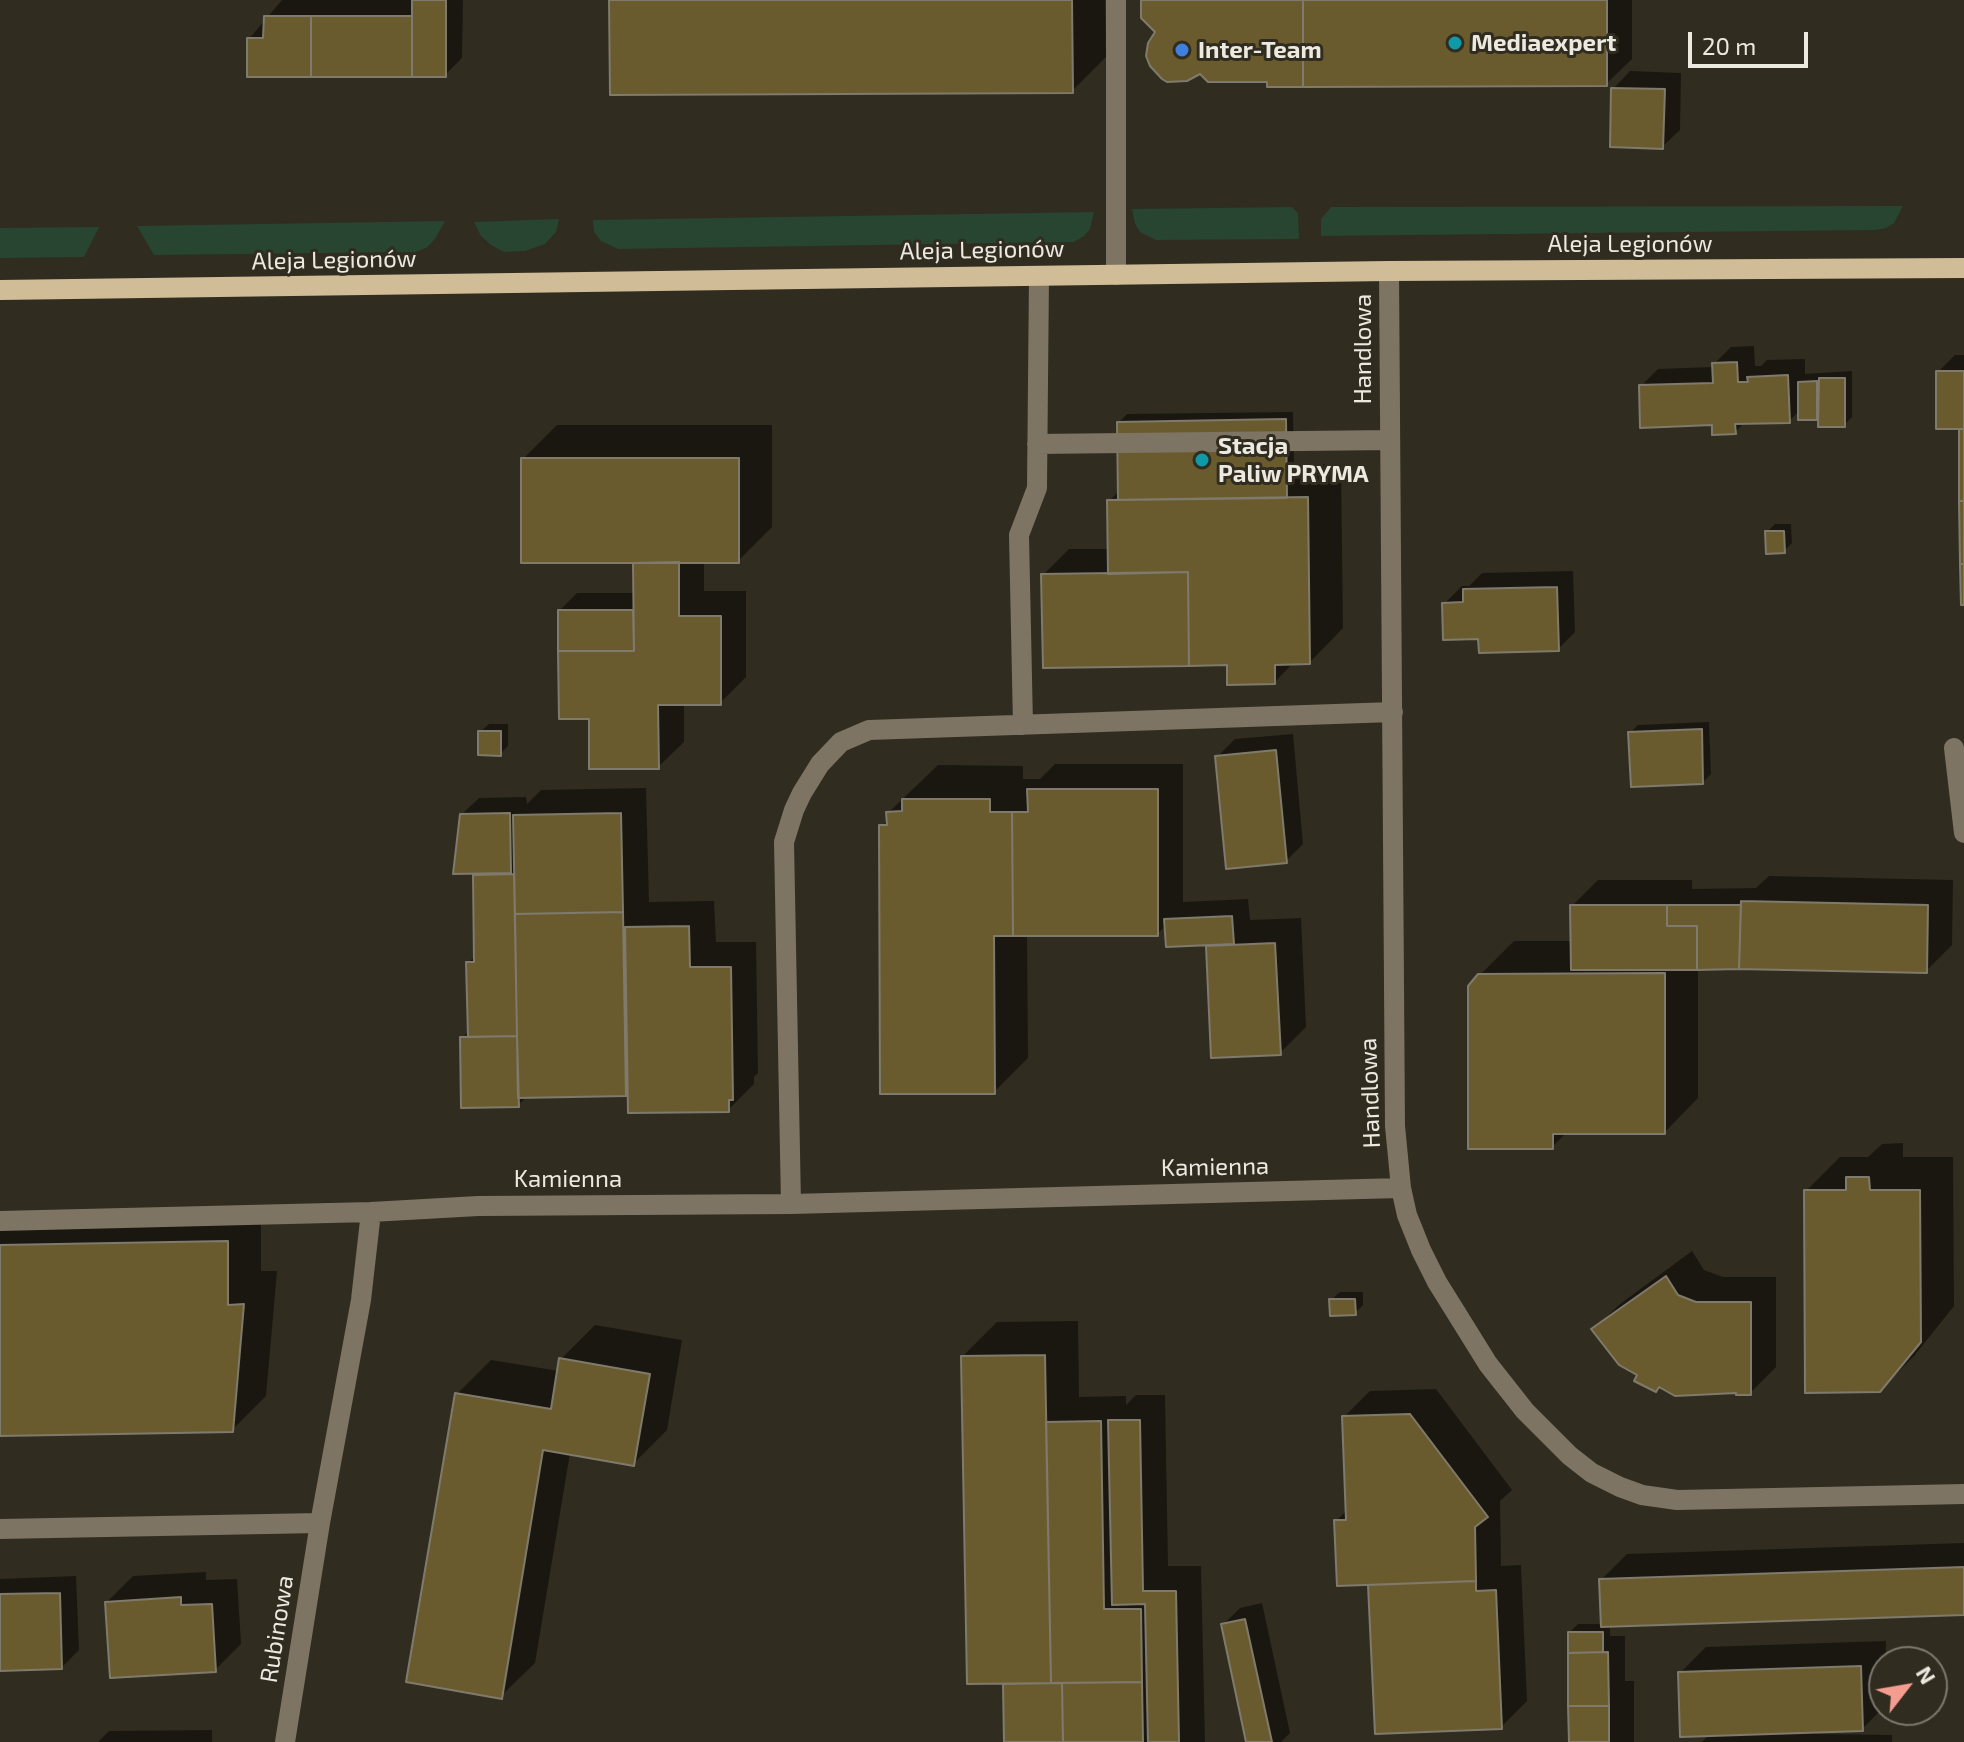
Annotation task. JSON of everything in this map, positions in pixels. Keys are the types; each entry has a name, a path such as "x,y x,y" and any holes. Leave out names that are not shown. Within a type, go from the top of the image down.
{"main road":[{"name":"Aleja Legionów","path":"0,290 1389,271 1964,268"}],"street":[{"path":"1116,0 1116,275"},
{"name":"Handlowa","path":"1389,271 1395,1126 1407,1215 1426,1261 1488,1364 1549,1437 1592,1473 1642,1495 1677,1500 1964,1494"},
{"path":"1023,725 1019,535 1037,488 1039,276"},
{"path":"1037,444 1390,440"},
{"path":"791,1204 784,842 794,810 820,764 841,742 869,730 1393,712"},
{"path":"1954,748 1964,833"},
{"name":"Kamienna","path":"0,1221 371,1212 478,1206 791,1204 1401,1188"},
{"path":"0,1529 320,1523 361,1300 371,1212"},
{"name":"Rubinowa","path":"285,1742 320,1523"}],"green space":[{"path":"1903,206 1894,223 1875,230 1321,236 1321,219 1331,207"},
{"path":"1292,207 1298,213 1299,239 1156,240 1140,232 1132,209"},
{"path":"1094,212 1090,229 1074,242 618,249 601,241 594,232 593,220"},
{"path":"559,219 556,232 545,244 525,251 504,252 481,236 474,222"},
{"path":"445,221 435,239 426,248 415,252 154,255 137,226"},
{"path":"99,227 84,257 0,258 0,228"}],"building":[{"path":"412,0 446,0 446,77 412,77"},
{"path":"609,0 1072,0 1073,93 610,95"},
{"path":"1141,0 1303,0 1303,87 1267,87 1267,82 1208,82 1200,74 1187,81 1167,82 1150,66 1146,56 1148,43 1155,32 1141,18"},
{"name":"Mediaexpert","path":"1303,0 1607,0 1607,86 1303,87"},
{"path":"264,16 311,16 311,77 247,77 247,38 263,38"},
{"path":"311,16 412,16 412,77 311,77"},
{"path":"1611,88 1665,89 1663,149 1610,147"},
{"path":"1737,362 1738,382 1748,382 1747,377 1788,375 1790,423 1735,424 1736,434 1712,435 1712,425 1640,428 1639,385 1713,383 1712,363"},
{"path":"1936,371 1964,371 1964,429 1936,429"},
{"path":"1819,378 1845,378 1845,427 1818,427"},
{"path":"1817,381 1817,420 1798,420 1798,382"},
{"name":"Stacja Paliw PRYMA","path":"1286,419 1287,498 1118,500 1117,422"},
{"path":"1959,429 1964,429 1964,501 1959,501"},
{"path":"521,458 739,458 739,563 521,563"},
{"path":"1308,497 1310,664 1275,665 1275,684 1227,685 1227,665 1189,666 1188,572 1108,574 1107,500"},
{"path":"1959,501 1964,501 1964,564 1960,564"},
{"path":"1765,531 1784,531 1785,553 1766,554"},
{"path":"679,562 679,616 721,616 721,705 658,705 659,769 589,769 589,719 559,719 558,651 634,651 633,563"},
{"path":"1960,564 1964,564 1964,605 1961,605"},
{"path":"1188,572 1189,666 1043,668 1041,574"},
{"path":"1557,587 1559,651 1479,653 1478,639 1443,640 1442,603 1463,602 1463,589"},
{"path":"558,610 633,610 634,651 558,651"},
{"path":"1702,729 1703,784 1631,787 1628,732"},
{"path":"478,731 501,731 501,756 478,755"},
{"path":"1276,750 1287,863 1226,869 1215,756"},
{"path":"1027,789 1158,789 1158,936 1013,936 1012,812 1028,812"},
{"path":"902,799 990,799 990,812 1012,812 1013,936 994,936 995,1094 880,1094 879,825 887,825 886,812 902,811"},
{"path":"510,813 511,873 453,874 460,814"},
{"path":"621,813 623,912 515,914 513,815"},
{"path":"514,874 517,1036 468,1037 466,962 474,962 473,875"},
{"path":"1741,901 1928,905 1927,973 1739,969"},
{"path":"1570,905 1667,905 1667,926 1697,926 1697,970 1571,970"},
{"path":"1667,905 1741,905 1739,969 1697,970 1697,926 1667,926"},
{"path":"623,912 626,1096 518,1098 515,914"},
{"path":"1232,916 1234,944 1166,947 1164,919"},
{"path":"689,926 690,967 731,967 733,1100 729,1100 729,1112 628,1113 625,927"},
{"path":"1275,943 1281,1055 1211,1058 1206,946"},
{"path":"1665,973 1665,1134 1553,1134 1553,1149 1468,1149 1468,986 1478,974"},
{"path":"517,1036 519,1107 461,1108 460,1037"},
{"path":"1846,1177 1869,1177 1870,1190 1920,1190 1921,1342 1880,1392 1805,1393 1804,1190 1846,1190"},
{"path":"228,1241 228,1305 244,1304 233,1432 0,1436 0,1245"},
{"path":"1666,1276 1678,1295 1696,1302 1751,1302 1751,1395 1675,1396 1659,1387 1656,1392 1634,1381 1637,1375 1619,1365 1591,1329"},
{"path":"1329,1299 1355,1299 1356,1315 1330,1316"},
{"path":"1045,1355 1051,1683 967,1684 961,1356"},
{"path":"559,1358 650,1374 634,1466 543,1450 502,1699 406,1682 455,1393 551,1409"},
{"path":"1410,1414 1488,1517 1475,1527 1476,1581 1337,1586 1334,1520 1346,1520 1342,1416"},
{"path":"1108,1420 1140,1420 1143,1591 1176,1591 1179,1742 1148,1742 1145,1604 1112,1605"},
{"path":"1101,1421 1104,1609 1141,1609 1142,1682 1051,1683 1046,1422"},
{"path":"1964,1567 1964,1615 1601,1627 1599,1579"},
{"path":"1476,1581 1476,1591 1496,1590 1502,1729 1375,1734 1368,1585"},
{"path":"60,1593 62,1669 0,1671 0,1594"},
{"path":"181,1597 181,1605 212,1604 216,1672 110,1678 105,1602"},
{"path":"1245,1619 1272,1742 1246,1742 1221,1624"},
{"path":"1568,1632 1603,1632 1603,1652 1568,1653"},
{"path":"1608,1652 1609,1706 1568,1706 1568,1653"},
{"path":"1861,1666 1863,1731 1680,1737 1678,1672"},
{"path":"1142,1682 1143,1742 1063,1742 1062,1683"},
{"path":"1062,1683 1063,1742 1004,1742 1003,1684"},
{"path":"1568,1706 1609,1706 1609,1742 1569,1742"}],"place":[{"name":"Mediaexpert","path":"1455,43"},
{"name":"Inter-Team","path":"1182,50"},
{"name":"Stacja Paliw PRYMA","path":"1202,460"}]}
